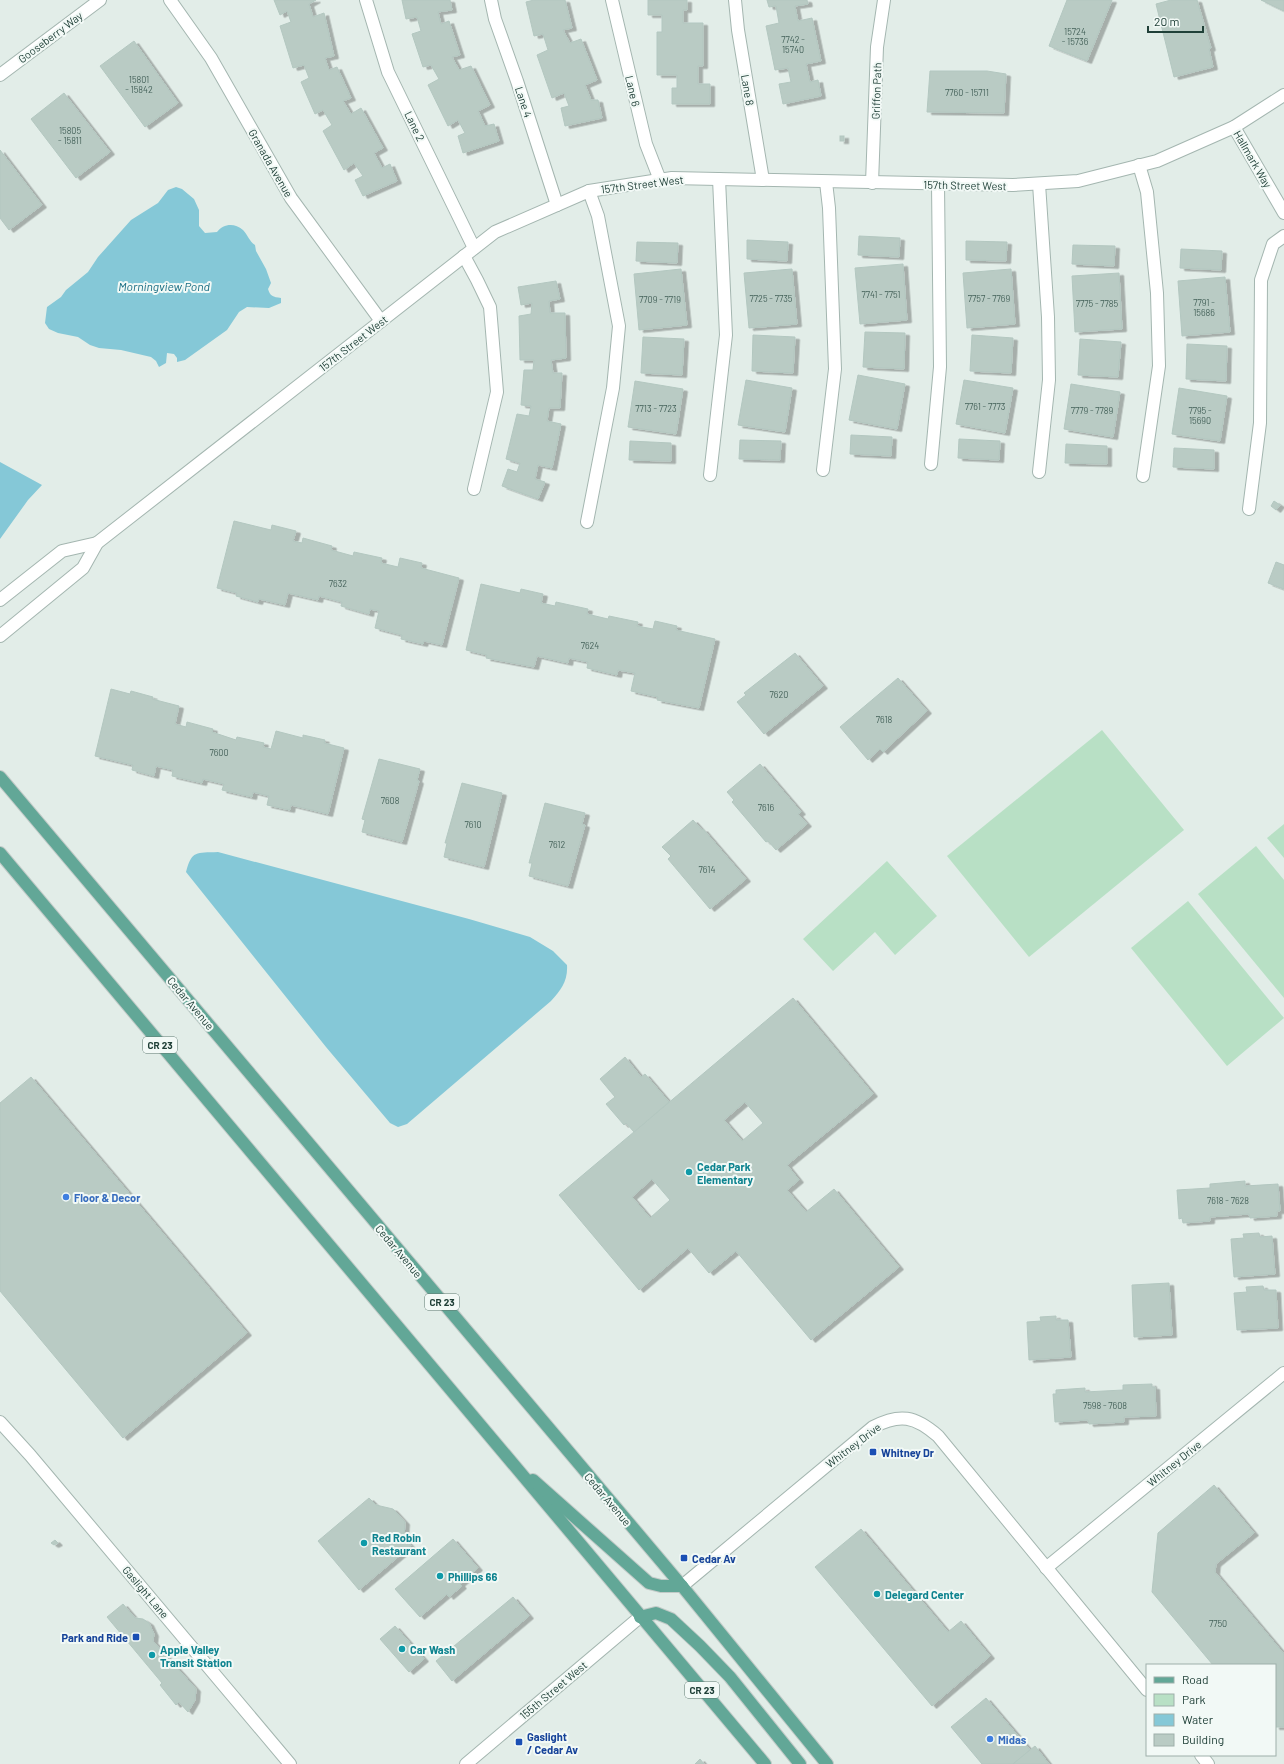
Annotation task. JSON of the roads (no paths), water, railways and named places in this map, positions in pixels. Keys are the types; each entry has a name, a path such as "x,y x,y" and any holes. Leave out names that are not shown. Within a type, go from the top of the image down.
{"main road":[{"name":"Cedar Avenue","path":"0,776 682,1586 826,1764"},
{"name":"CR 23","path":"0,853 765,1764"},
{"path":"502,1452 649,1583 661,1586 682,1586"},
{"path":"640,1617 656,1612 671,1619 730,1677 800,1764"}],"street":[{"name":"Gooseberry Way","path":"0,75 100,0"},
{"name":"Granada Avenue","path":"170,0 211,58 291,198 381,321"},
{"name":"Lane 2","path":"366,0 388,72 474,248"},
{"name":"Lane 4","path":"491,0 495,19 517,81 557,205"},
{"name":"Lane 6","path":"612,0 646,144 660,180"},
{"name":"Lane 8","path":"735,0 738,30 763,180"},
{"name":"Griffon Path","path":"872,183 878,47 884,0"},
{"name":"157th Street West","path":"0,636 83,568 97,543 495,232 589,191 672,178 1013,185 1078,180 1157,161 1234,127 1284,95"},
{"name":"Hallmark Way","path":"1234,127 1284,213"},
{"path":"1139,165 1147,192 1157,293 1159,366 1143,476"},
{"path":"710,475 726,335 719,179"},
{"path":"823,470 835,369 829,208 826,182"},
{"path":"931,464 940,367 938,184"},
{"path":"1039,184 1048,317 1049,380 1039,472"},
{"path":"587,522 613,388 619,326 598,216 589,191"},
{"path":"1250,509 1260,423 1261,280 1273,244 1284,236"},
{"path":"464,256 490,307 497,392 474,489"},
{"name":"157th Street West","path":"0,600 62,551 97,543"},
{"name":"Whitney Drive","path":"1046,1568 1284,1373"},
{"name":"Whitney Drive","path":"682,1586 872,1427 885,1421 900,1417 926,1426 938,1436 1146,1689"},
{"name":"Gaslight Lane","path":"0,1422 30,1454 290,1764"},
{"name":"155th Street West","path":"466,1764 640,1617"},
{"path":"1202,1756 1208,1764"}],"water":[{"name":"Morningview Pond","path":"176,187 182,189 194,199 199,210 199,226 205,233 217,232 222,227 229,225 240,227 243,230 251,242 255,245 256,251 266,269 271,283 268,289 271,295 281,298 281,303 269,308 247,307 239,312 227,330 185,360 177,362 177,358 174,354 167,353 166,363 159,367 156,361 151,357 121,350 99,348 90,345 78,337 58,333 49,329 45,323 47,307 61,297 66,290 88,272 98,257 131,220 158,203 168,190"},
{"path":"0,462 42,485 28,500 0,539"},
{"path":"218,852 469,919 530,937 553,951 567,965 565,981 561,989 551,1001 407,1124 398,1127 390,1123 326,1047 186,872 190,860 196,854"}],"place":[{"name":"Cedar Park Elementary","path":"689,1172"},
{"name":"Floor & Decor","path":"66,1197"},
{"name":"Whitney Dr","path":"873,1452"},
{"name":"Red Robin Restaurant","path":"364,1543"},
{"name":"Cedar Av","path":"684,1558"},
{"name":"Phillips 66","path":"440,1576"},
{"name":"Delegard Center","path":"877,1594"},
{"name":"Park and Ride","path":"136,1637"},
{"name":"Car Wash","path":"402,1649"},
{"name":"Apple Valley Transit Station","path":"152,1655"},
{"name":"Midas","path":"990,1739"},
{"name":"Gaslight / Cedar Av","path":"519,1742"}]}
